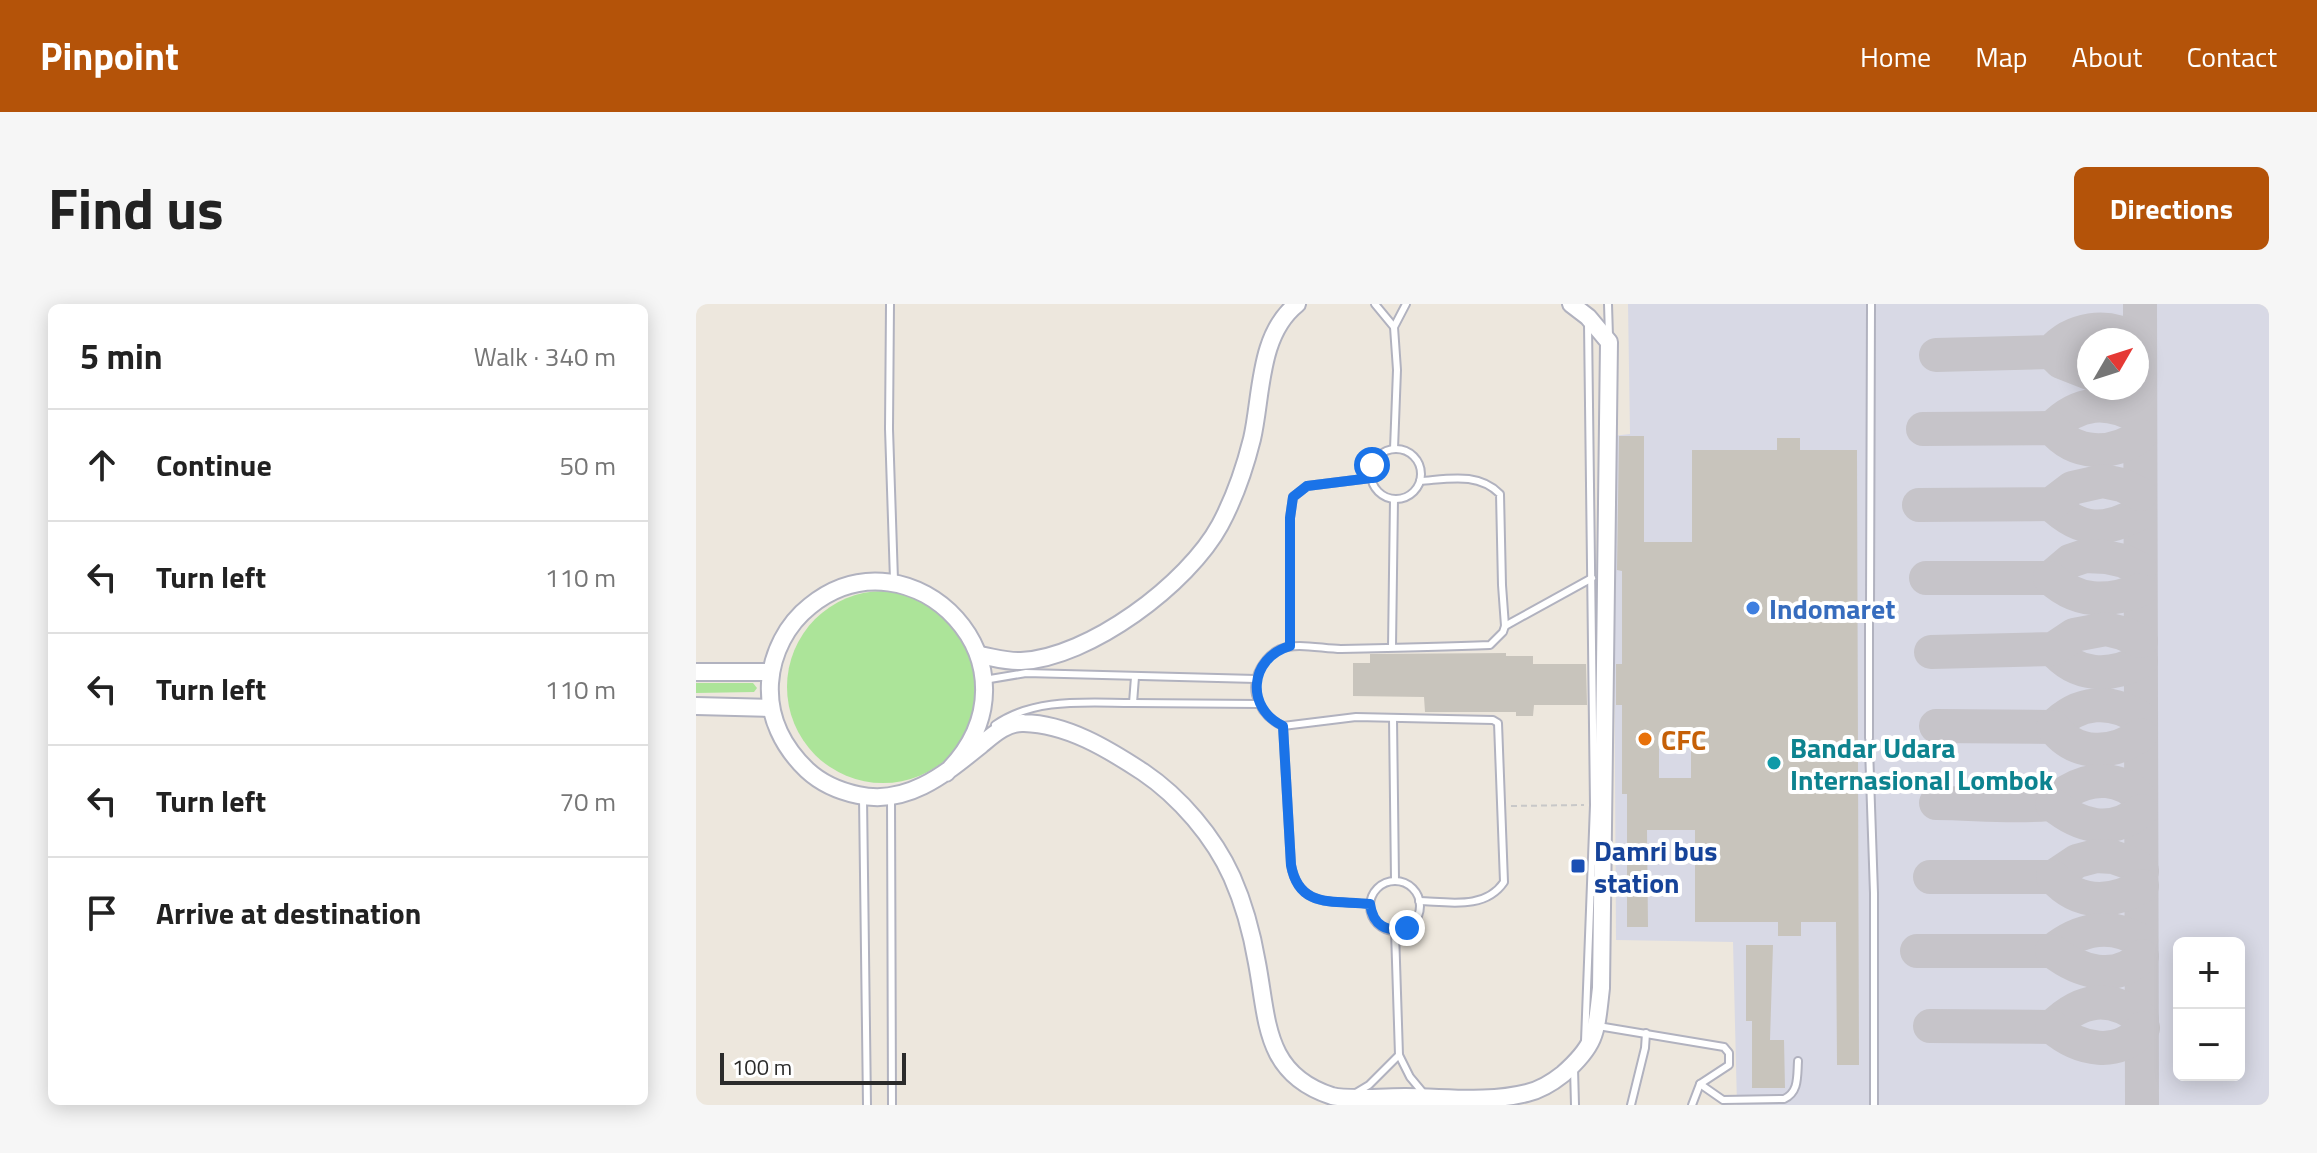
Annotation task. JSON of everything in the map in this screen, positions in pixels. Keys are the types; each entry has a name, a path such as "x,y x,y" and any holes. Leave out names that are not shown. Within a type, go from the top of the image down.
{"street":[{"path":"979,655 1020,661 1048,656 1089,641 1127,620 1194,562 1220,526 1237,485 1252,440 1270,347 1280,324 1297,304"},
{"path":"946,773 972,741 980,722 984,680 979,655 969,634 946,608 916,590 894,584 870,582 850,586 813,603 785,634 771,672 771,708 780,734 794,757 814,776 837,789 863,796 891,797 920,789 946,773 999,730 1019,722 1054,727 1098,744 1146,774 1187,810 1212,843 1232,876 1249,929 1273,1049 1305,1083 1334,1097 1427,1097 1455,1102 1498,1099 1532,1092 1556,1080 1579,1060 1597,1026 1601,988 1609,342 1588,317 1571,304"},
{"path":"696,672 771,672"},
{"path":"696,706 771,708"}],"lane":[{"path":"890,304 889,429 894,584"},
{"path":"1375,304 1394,327"},
{"path":"1394,449 1397,370 1394,327 1406,304"},
{"path":"1608,304 1609,342"},
{"path":"1870,611 1871,304"},
{"path":"1575,1105 1594,805 1588,317"},
{"path":"1394,449 1406,451 1415,458 1421,469 1415,491 1394,499 1384,496 1371,478 1372,465 1381,453 1394,449"},
{"path":"1290,646 1290,518 1293,497 1307,486 1371,478"},
{"path":"1420,481 1470,478 1483,481 1500,494 1505,626"},
{"path":"1392,647 1394,499"},
{"path":"1419,901 1470,902 1496,894 1504,882 1497,722 1356,717 1283,726 1273,721 1259,704 1256,679 1270,656 1290,646 1332,649 1490,645 1505,626 1592,578"},
{"path":"1869,621 1869,738"},
{"path":"984,680 1026,673 1256,679"},
{"path":"1133,703 1135,677"},
{"path":"972,741 1023,709 1060,703 1259,704"},
{"path":"1393,718 1395,880"},
{"path":"1283,726 1291,865 1296,887 1305,895 1319,899 1370,904"},
{"path":"1869,748 1874,893 1874,1105"},
{"path":"863,796 867,1105"},
{"path":"891,797 892,1105"},
{"path":"1395,880 1412,888 1419,901 1419,913 1414,922 1407,928 1395,931 1386,930 1377,923 1371,914 1370,904 1375,891 1384,883 1395,880"},
{"path":"1395,931 1399,1055 1410,1077 1427,1097"},
{"path":"1597,1026 1724,1047 1729,1053 1729,1065 1700,1084 1692,1105"},
{"path":"1631,1105 1646,1033"},
{"path":"1349,1096 1369,1085 1399,1055"},
{"path":"1700,1084 1723,1100 1784,1099 1792,1096 1796,1089 1798,1061"}],"path":[{"path":"1502,806 1584,805"}],"shaded area":[{"path":"1628,304 2269,304 2269,1105 1737,1105 1733,942 1616,940 1613,436 1630,434"}],"green space":[{"path":"883,591 920,599 951,619 971,650 979,687 971,724 951,755 920,775 883,783 846,775 815,755 795,724 787,687 795,650 815,619 846,599"},
{"path":"696,683 753,683 757,688 754,692 696,693"}],"building":[{"name":"Bandar Udara Internasional Lombok","path":"1619,436 1644,436 1644,542 1692,542 1692,450 1777,450 1777,438 1800,438 1800,450 1857,450 1859,1065 1837,1065 1836,922 1801,922 1801,936 1778,936 1778,922 1695,922 1695,830 1647,830 1648,927 1627,927 1627,794 1622,794 1622,705 1616,705 1616,664 1622,664 1622,571 1617,570","holes":["1659,742 1691,742 1691,778 1659,778"]},
{"path":"1506,653 1506,656 1533,656 1533,664 1586,664 1587,705 1534,705 1533,716 1516,716 1516,712 1425,712 1424,697 1353,696 1353,663 1370,663 1370,654"},
{"path":"1746,945 1773,945 1770,1040 1784,1040 1785,1088 1752,1088 1752,1021 1746,1021"}],"taxiway":[{"path":"2140,304 2142,1105"},
{"path":"1936,355 2051,352 2077,334"},
{"path":"2051,352 2061,362 2077,368"},
{"path":"2052,428 2072,412 2094,406 2116,408 2140,418"},
{"path":"1923,429 2052,428 2072,444 2094,450 2118,447 2140,436"},
{"path":"1919,505 2051,504 2072,488 2103,481 2122,485 2140,494"},
{"path":"2051,504 2083,525 2116,524 2140,513"},
{"path":"1926,578 2050,578 2070,561 2085,556 2124,561 2140,569"},
{"path":"2050,578 2071,592 2093,598 2116,597 2140,590"},
{"path":"1931,652 2053,649 2074,635 2106,629 2141,641"},
{"path":"2053,649 2072,665 2094,672 2117,670 2141,661"},
{"path":"1936,726 2053,727 2073,712 2095,705 2118,708 2141,719"},
{"path":"2053,727 2072,744 2095,750 2118,746 2141,735"},
{"path":"1936,803 2048,804 2078,786 2097,781 2125,786 2141,799"},
{"path":"2052,804 2074,818 2096,825 2118,823 2141,811"},
{"path":"1930,877 2053,877 2077,861 2096,856 2113,857 2142,871"},
{"path":"2053,877 2074,893 2096,899 2119,896 2142,886"},
{"path":"1917,951 2052,951 2073,937 2107,930 2118,931 2141,941"},
{"path":"2052,951 2073,964 2097,972 2121,970 2142,956"},
{"path":"1930,1026 2052,1027 2074,1010 2096,1003 2119,1006 2142,1019"},
{"path":"2052,1027 2074,1041 2099,1048 2122,1044 2143,1028"}],"place":[{"name":"Indomaret","path":"1753,608"},
{"name":"CFC","path":"1645,739"},
{"name":"Bandar Udara Internasional Lombok","path":"1774,763"},
{"name":"Damri bus station","path":"1578,866"}],"route":[{"path":"1372,465 1371,478 1307,486 1293,497 1290,503 1290,646 1280,649 1263,664 1255,689 1264,712 1283,726 1291,865 1296,887 1305,895 1319,899 1370,904 1371,914 1386,930 1407,928"}]}
